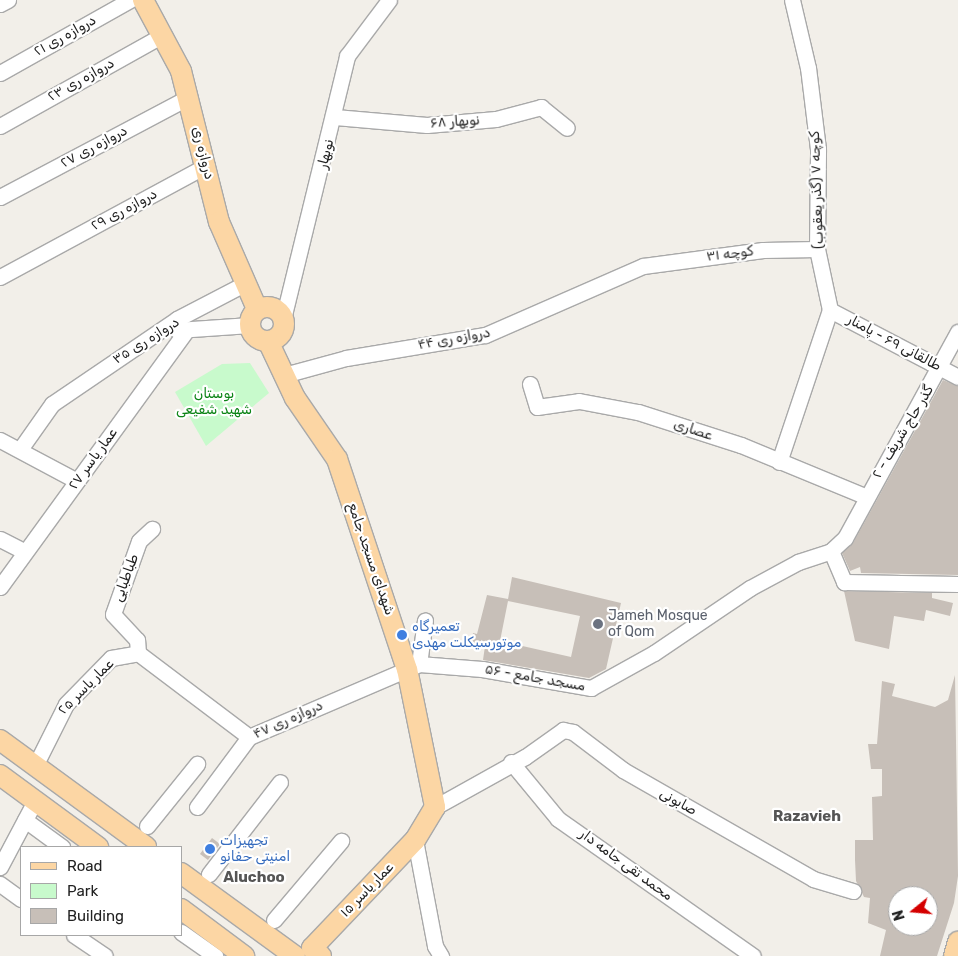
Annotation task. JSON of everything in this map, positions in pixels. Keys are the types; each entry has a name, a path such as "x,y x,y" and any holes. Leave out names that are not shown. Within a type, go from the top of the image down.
{"main road":[{"name":"دروازه ری","path":"143,0 163,35 189,96 208,165 219,222 244,284 253,317"},
{"path":"273,308 283,319 281,334 268,341 256,337 253,317 273,308"},
{"name":"شهدای مسجد جامع","path":"268,341 284,375 337,459 413,666 432,814"},
{"path":"0,740 145,846"},
{"path":"0,774 97,846"},
{"name":"عمار یاسر ۱۵","path":"321,956 312,948 415,840 432,814"},
{"path":"182,874 295,956"},
{"path":"182,910 244,956"},
{"path":"954,956 958,942"}],"street":[{"path":"0,4 8,0"},
{"name":"دروازه ری ۲۱","path":"0,73 130,0"},
{"name":"نوبهار","path":"283,319 335,117 347,56 390,0"},
{"name":"کوچه ۷ (گذر یعقوب)","path":"792,0 808,68 818,149 817,249 830,310"},
{"name":"دروازه ری ۲۳","path":"0,126 163,35"},
{"name":"دروازه ری ۲۷","path":"0,197 189,96"},
{"name":"نوبهار ۶۸","path":"335,117 427,125 496,119 541,107 567,128"},
{"name":"دروازه ری ۲۹","path":"0,277 208,165"},
{"name":"کوچه ۳۱","path":"643,266 764,250 817,249"},
{"name":"دروازه ری ۴۴","path":"284,375 346,358 485,336 643,266"},
{"name":"دروازه ری ۳۵","path":"21,448 44,412 77,385 179,326 244,284"},
{"path":"779,462 830,310"},
{"name":"طالقانی ۶۹ - پامنار","path":"830,310 958,377"},
{"path":"179,326 253,317"},
{"name":"عمار یاسر ۲۷","path":"0,587 77,481 179,326"},
{"name":"۲ - گذر حاج شریف","path":"866,496 941,368 958,332"},
{"name":"عصاری","path":"530,384 537,407 579,401 604,403 741,445 866,496"},
{"path":"0,440 21,448 77,481"},
{"name":"۵۶ - مسجد جامع","path":"413,666 482,669 591,688 654,653 750,588 798,562 831,551 846,538 866,496"},
{"name":"طباطبایی","path":"138,653 137,640 113,614 139,541 152,529"},
{"path":"0,539 25,552"},
{"path":"831,551 844,582 902,581 925,587 958,584"},
{"path":"413,666 425,620"},
{"path":"138,653 249,737"},
{"name":"عمار یاسر ۲۵","path":"34,766 66,704 111,658 138,653"},
{"name":"دروازه ری ۴۷","path":"197,807 249,737 413,666"},
{"name":"صابونی","path":"432,814 511,762 526,757 563,730 573,732 623,770 812,879 853,891"},
{"name":"محمد تقی جامه دار","path":"511,762 558,819 753,956"},
{"path":"147,826 197,764"},
{"path":"209,874 280,782"},
{"path":"0,867 35,801"},
{"path":"25,820 61,846"},
{"path":"415,840 435,946 441,956"},
{"path":"274,920 341,842"},
{"path":"0,884 20,898"},
{"path":"182,933 215,956"},
{"path":"75,936 105,956"}],"green space":[{"name":"بوستان شهید شفیعی","path":"250,363 269,393 206,446 175,392 222,364"}],"building":[{"path":"943,380 958,386 958,575 861,573 860,567 850,571 842,553 853,543"},
{"name":"Jameh Mosque of Qom","path":"512,577 621,603 606,669 589,678 483,660 485,646 471,644 473,633 477,634 487,595 508,599","holes":["508,601 580,616 571,657 500,641"]},
{"path":"844,591 932,593 932,598 953,603 950,616 926,610 924,621 894,616 889,649 855,641"},
{"path":"955,675 958,876 954,903 937,956 880,956 886,930 868,923 870,898 864,897 856,881 855,840 873,840 872,797 882,796 882,769 871,769 868,744 877,744 882,681 895,684 892,696 935,707 948,700"},
{"name":"تجهیزات امنیتی حفانو","path":"212,838 220,844 208,860 200,854"}],"place":[{"name":"Jameh Mosque of Qom","path":"598,624"},
{"name":"تعمیرگاه موتورسیکلت مهدی","path":"402,635"},
{"name":"تجهیزات امنیتی حفانو","path":"210,849"}],"district":[{"name":"Razavieh","path":"807,817"},
{"name":"Aluchoo","path":"254,878"}]}
